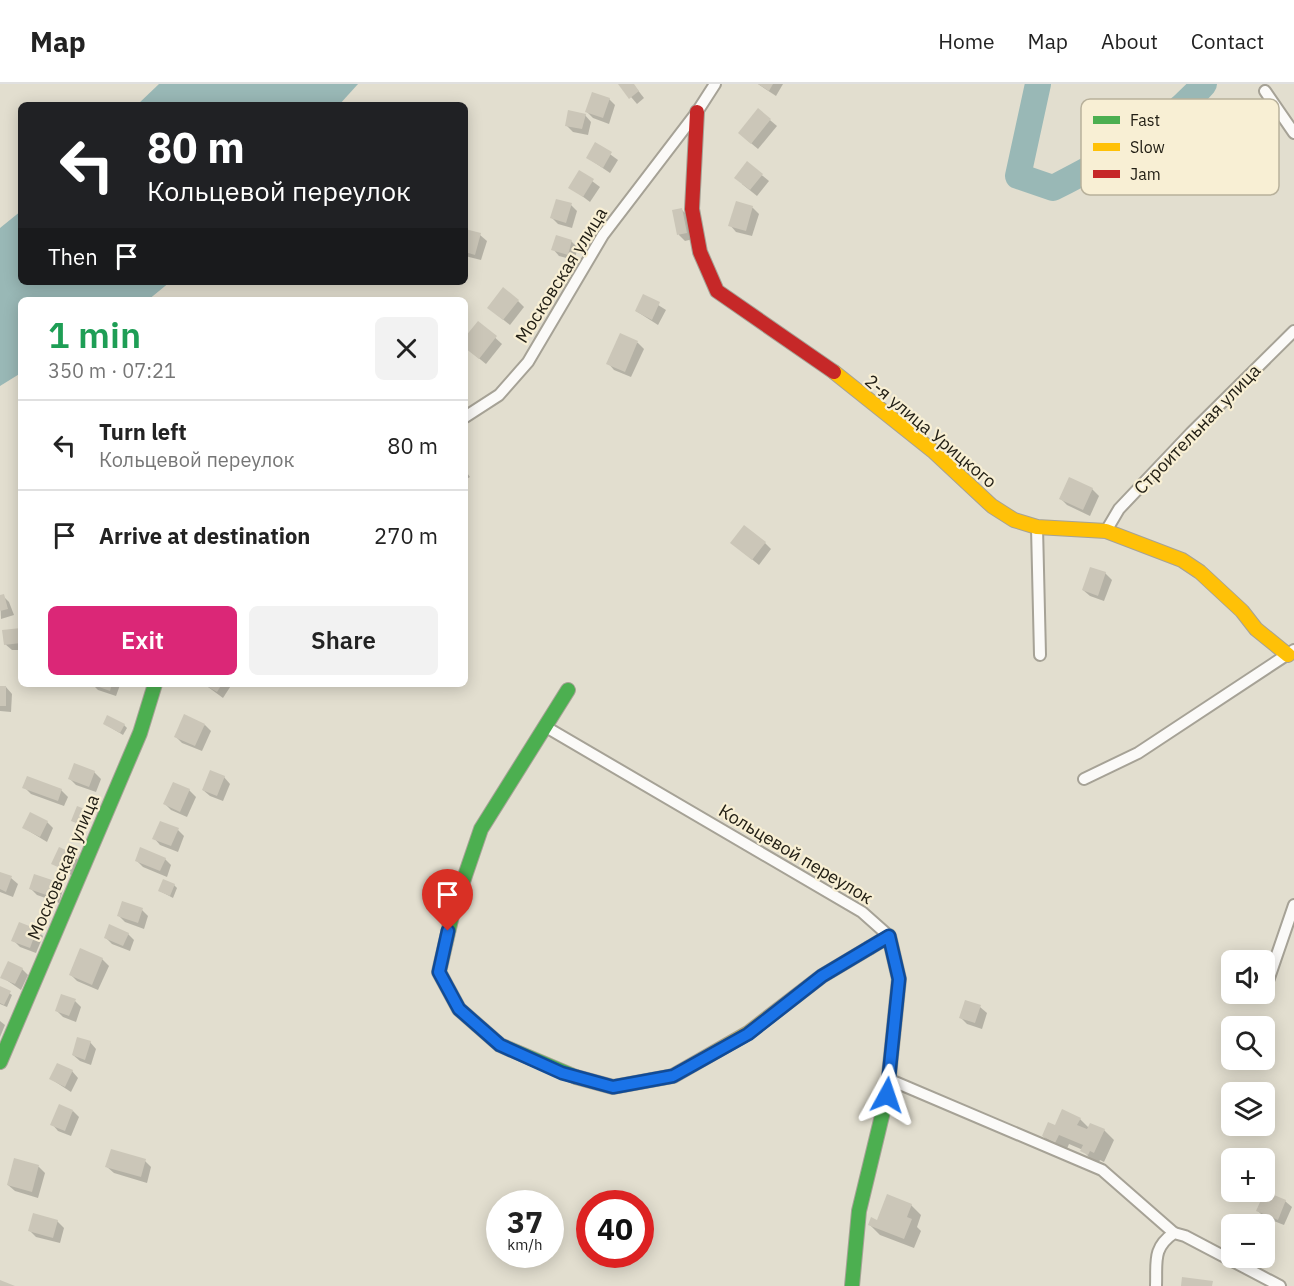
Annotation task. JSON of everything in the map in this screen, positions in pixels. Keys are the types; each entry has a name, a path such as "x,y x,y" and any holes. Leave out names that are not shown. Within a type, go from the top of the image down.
{"street":[{"name":"Московская улица","path":"468,415 499,395 528,362 603,236 697,112 715,84"},
{"path":"1265,91 1271,99"},
{"path":"1279,111 1294,133"},
{"name":"2-я улица Урицкого","path":"697,112 692,209 700,252 717,291 827,367 933,451 992,506 1014,520 1037,527 1106,531 1182,560 1200,572 1242,611 1256,629 1291,652 1138,753 1084,779"},
{"name":"Строительная улица","path":"1106,531 1119,509 1191,433 1294,331"},
{"path":"1037,527 1040,655"},
{"name":"Московская улица","path":"0,1062 140,733 154,687"},
{"path":"568,690 481,829 453,911 439,972 459,1009 500,1045 562,1073 613,1087 673,1076 748,1034 822,976 889,936 899,979 888,1079 859,1211 852,1286"},
{"name":"Кольцевой переулок","path":"546,727 862,912 889,936"},
{"path":"1275,961 1294,905"},
{"path":"888,1079 1102,1170 1174,1233 1185,1236 1280,1286"},
{"path":"1156,1286 1157,1255 1161,1242 1174,1233"}],"water":[{"path":"159,84 358,84 342,102 140,102"},
{"path":"18,213 18,285 166,285 152,297 18,297 18,375 0,386 0,228"}],"building":[{"path":"618,84 634,84 639,91 629,99"},
{"path":"758,84 773,84 769,91"},
{"path":"592,92 610,98 603,118 585,112"},
{"path":"758,108 771,119 751,144 738,133"},
{"path":"568,110 586,114 582,129 565,126"},
{"path":"595,142 612,152 603,168 586,158"},
{"path":"747,161 763,174 750,190 734,178"},
{"path":"579,170 594,179 583,197 568,188"},
{"path":"556,199 572,203 566,223 550,218"},
{"path":"736,201 753,206 746,231 728,226"},
{"path":"682,208 687,233 677,235 672,210"},
{"path":"468,230 481,233 475,255 468,253"},
{"path":"556,235 572,240 568,255 551,250"},
{"path":"503,287 519,300 503,320 487,308"},
{"path":"643,294 660,302 652,320 635,311"},
{"path":"478,321 497,336 479,359 468,350 468,333"},
{"path":"620,333 638,341 625,372 606,364"},
{"path":"1069,477 1093,488 1083,510 1059,499"},
{"path":"744,525 766,542 752,560 730,543"},
{"path":"1090,567 1106,572 1098,596 1082,590"},
{"path":"4,594 8,609 0,611 0,595"},
{"path":"18,628 18,643 4,645 2,630"},
{"path":"0,686 6,686 6,706 0,706"},
{"path":"99,687 111,687 110,691"},
{"path":"208,687 220,687 217,692"},
{"path":"184,714 205,724 195,746 174,737"},
{"path":"107,715 125,724 120,733 103,724"},
{"path":"74,763 95,771 89,787 68,779"},
{"path":"210,770 225,776 217,796 202,790"},
{"path":"27,776 62,789 58,801 22,788"},
{"path":"173,782 190,789 180,812 163,804"},
{"path":"77,806 90,811 84,826 71,821"},
{"path":"30,812 48,821 40,837 22,828"},
{"path":"160,821 179,828 171,846 152,839"},
{"path":"59,847 75,854 67,871 51,864"},
{"path":"140,847 166,858 160,871 135,861"},
{"path":"0,872 12,876 6,892 0,889"},
{"path":"34,874 58,882 52,897 29,889"},
{"path":"163,879 175,884 170,896 158,891"},
{"path":"122,901 143,908 138,923 117,916"},
{"path":"19,922 37,929 30,948 11,941"},
{"path":"109,924 129,933 123,946 104,938"},
{"path":"80,948 103,958 92,985 69,975"},
{"path":"8,961 23,968 15,984 0,978"},
{"path":"0,986 11,991 4,1005 0,1003"},
{"path":"61,994 76,999 69,1016 55,1011"},
{"path":"965,1000 981,1005 975,1023 959,1018"},
{"path":"77,1037 91,1041 85,1060 72,1055"},
{"path":"57,1063 73,1070 65,1087 49,1079"},
{"path":"59,1104 73,1110 65,1131 50,1125"},
{"path":"1062,1109 1081,1118 1077,1125 1087,1129 1090,1123 1105,1129 1094,1153 1090,1151 1088,1155 1080,1151 1083,1145 1059,1135 1055,1143 1042,1136 1048,1122 1055,1125"},
{"path":"111,1149 146,1159 141,1177 105,1167"},
{"path":"14,1158 39,1165 32,1192 7,1185"},
{"path":"887,1194 912,1204 907,1217 912,1219 904,1239 868,1225 871,1217 877,1220"},
{"path":"1275,1195 1286,1200 1278,1220 1275,1219 1275,1214 1263,1214 1256,1211 1260,1202 1275,1202"},
{"path":"33,1213 58,1220 53,1238 28,1231"},
{"path":"1182,1277 1213,1281 1212,1286 1181,1286"},
{"path":"0,1280 15,1286 0,1286"}],"waterway":[{"path":"1038,84 1018,176 1053,188 1081,173"},
{"path":"1189,99 1204,84"}],"traffic: fast":[{"path":"0,1062 140,733 154,687"},
{"path":"568,690 481,829 453,911 439,972 459,1009 500,1045 576,1077"},
{"path":"852,1286 859,1211 887,1095 899,979 889,936 869,948"}],"traffic: slow":[{"path":"834,372 933,451 992,506 1014,520 1037,527 1106,531 1182,560 1200,572 1242,611 1256,629 1288,655"},
{"path":"576,1077 613,1087 673,1076 748,1033 822,976 869,948"}],"traffic: jam":[{"path":"697,112 692,209 700,252 717,291 834,372"}],"route":[{"path":"448,931 439,972 459,1009 500,1045 562,1073 613,1087 673,1076 748,1034 822,976 889,936 899,979 887,1095"}]}
